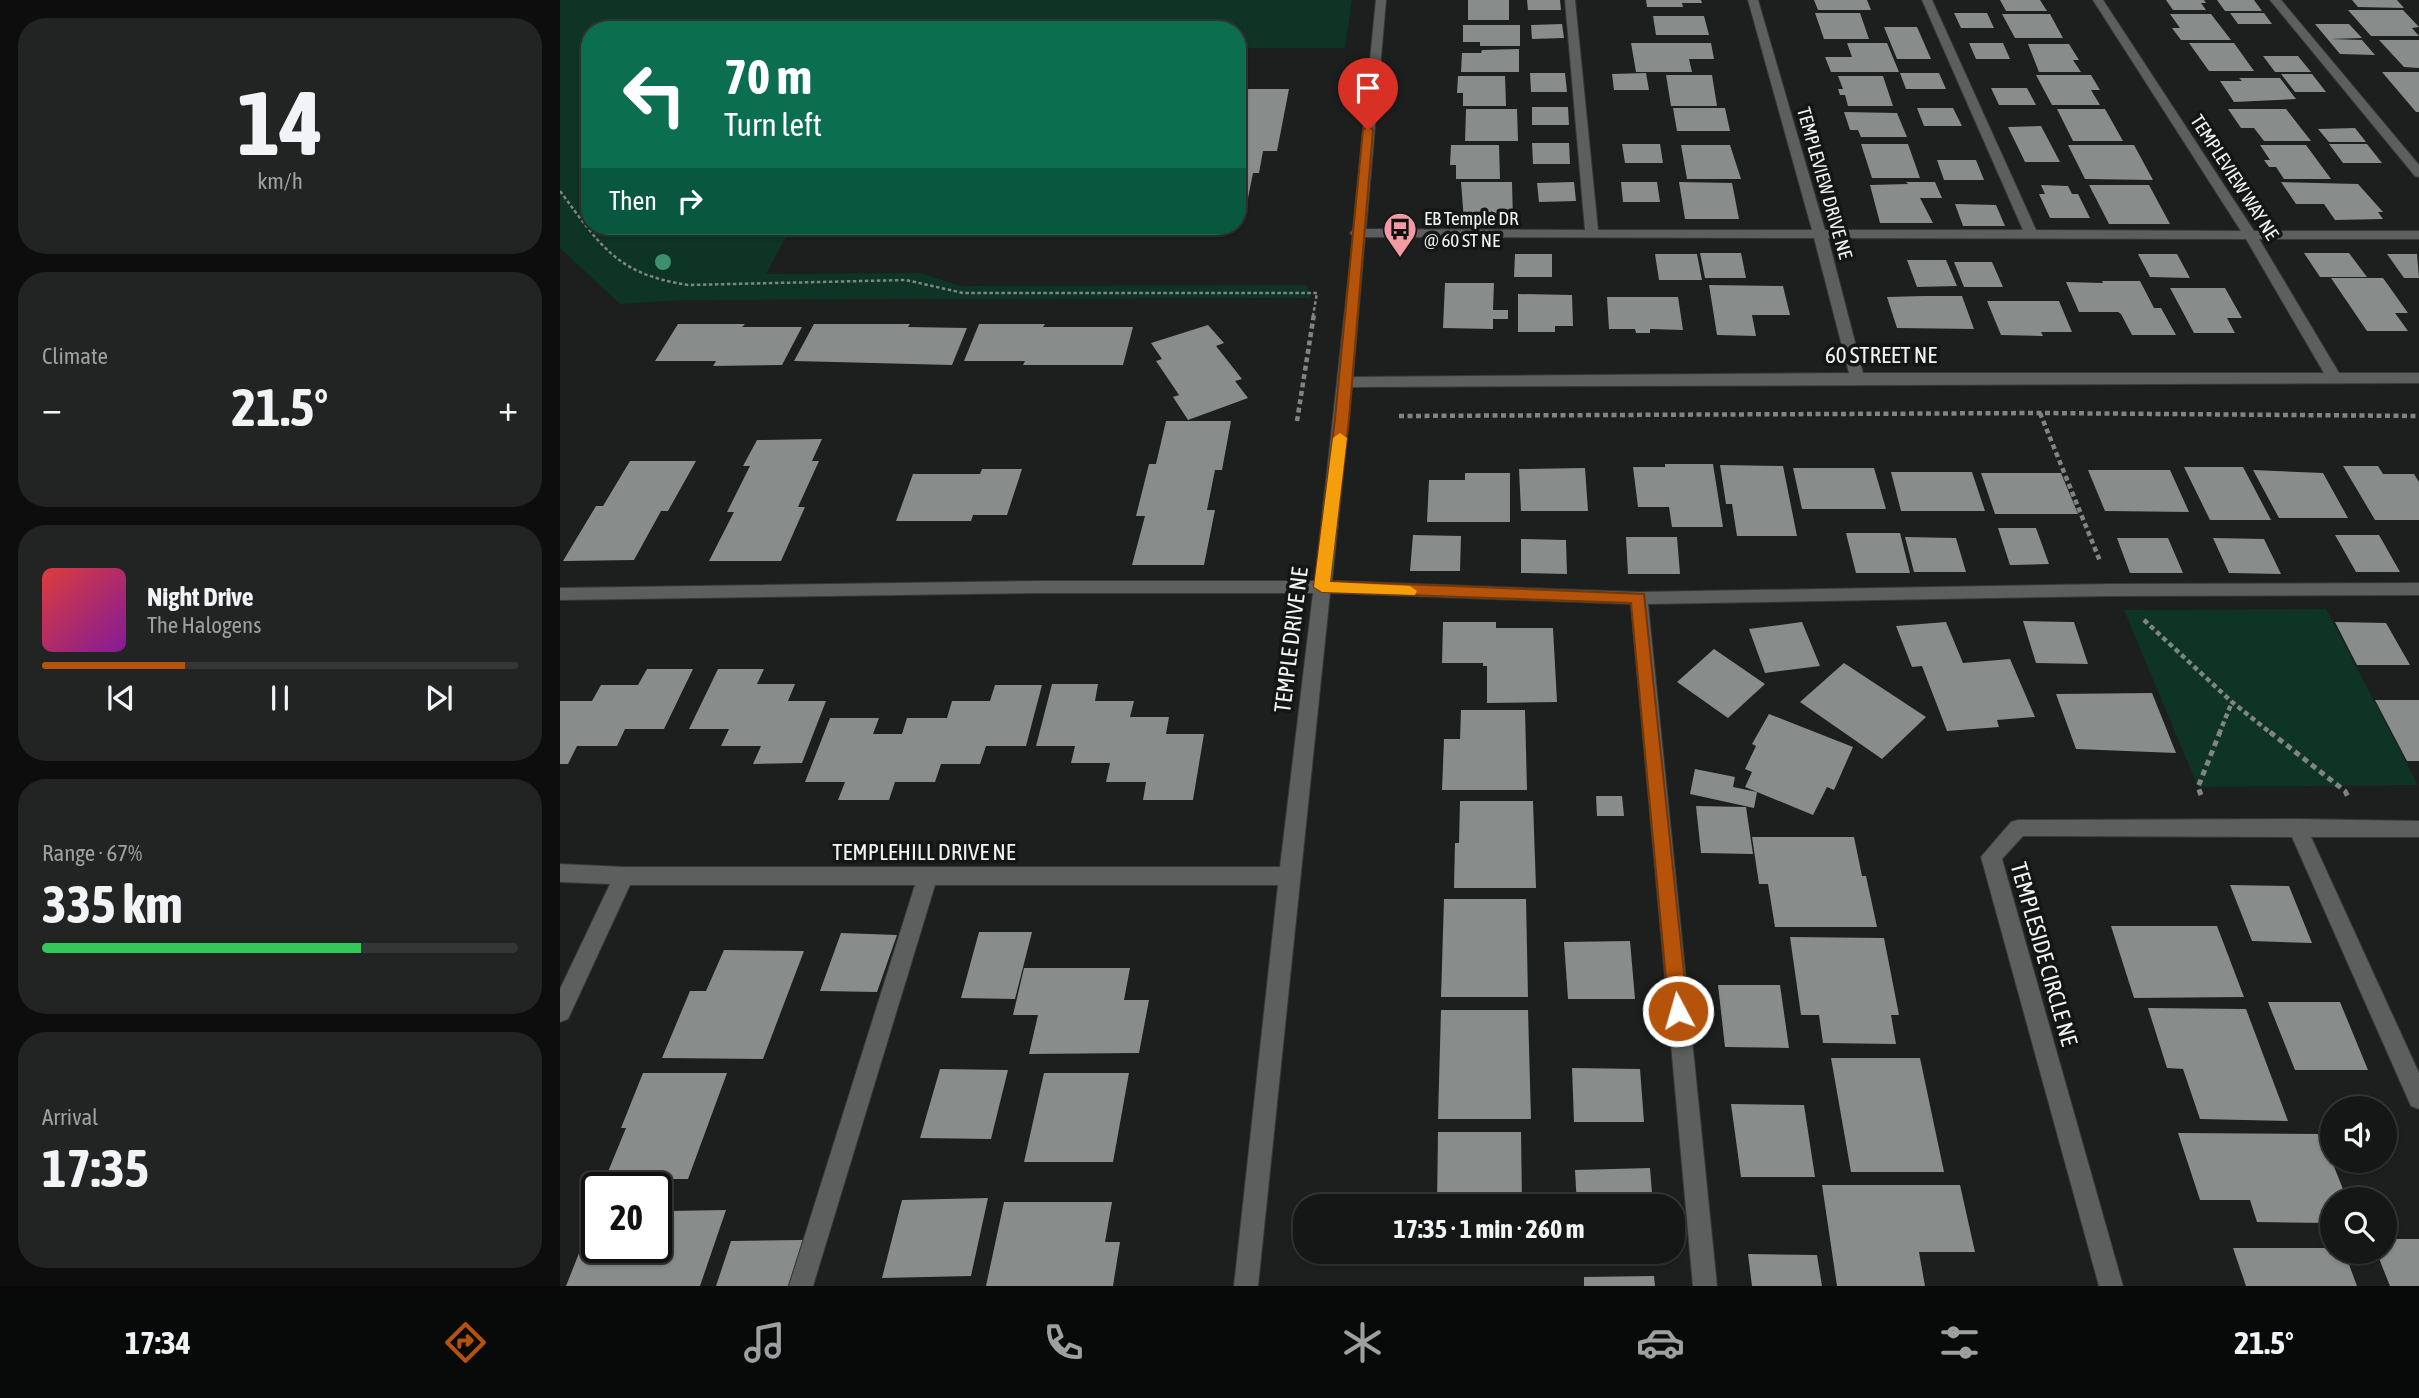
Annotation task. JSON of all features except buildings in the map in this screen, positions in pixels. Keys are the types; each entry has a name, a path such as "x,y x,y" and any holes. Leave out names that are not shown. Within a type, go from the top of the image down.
{"street":[{"name":"TEMPLE DRIVE NE","path":"1246,1286 1289,876 1342,419 1357,233 1381,0"},
{"path":"1570,0 1592,233"},
{"name":"TEMPLEVIEW DRIVE NE","path":"1753,0 1820,234 1857,378"},
{"path":"1927,0 2032,235"},
{"name":"TEMPLEVIEW WAY NE","path":"2098,0 2250,236 2334,379"},
{"path":"2275,0 2419,173"},
{"path":"1357,233 2419,235"},
{"name":"60 STREET NE","path":"1344,382 1857,378 2419,379"},
{"path":"560,594 1040,587 1322,587 1639,598 2111,590 2419,590"},
{"path":"1639,598 1705,1286"},
{"path":"2297,827 2419,1098"},
{"name":"TEMPLESIDE CIRCLE NE","path":"2110,1286 1992,857 2018,828 2419,829"},
{"name":"TEMPLEHILL DRIVE NE","path":"560,873 624,876 1289,876"},
{"path":"560,1012 624,876"},
{"path":"801,1286 927,877"}],"path":[{"path":"560,191 581,218"},
{"path":"595,235 615,261 657,282 688,285 906,280 963,293 1317,293 1297,421"},
{"path":"2040,412 2111,590 2232,702 2345,791 2365,829"},
{"path":"1399,416 2040,412 2419,416"},
{"path":"2216,829 2198,787 2232,702"}],"green space":[{"path":"560,0 1352,0 1345,48 1246,48 1246,21 581,21 581,235 787,235 766,274 920,273 961,286 1307,285 1311,298 684,300 620,304 560,248"},
{"path":"2326,609 2418,785 2198,787 2124,610"}],"slow traffic":[{"path":"1340,438 1322,587 1410,591"}],"place":[{"name":"EB Temple DR @ 60 ST NE","path":"1400,259"}],"route":[{"path":"1368,130 1342,419 1322,587 1639,598 1678,1011"}]}
